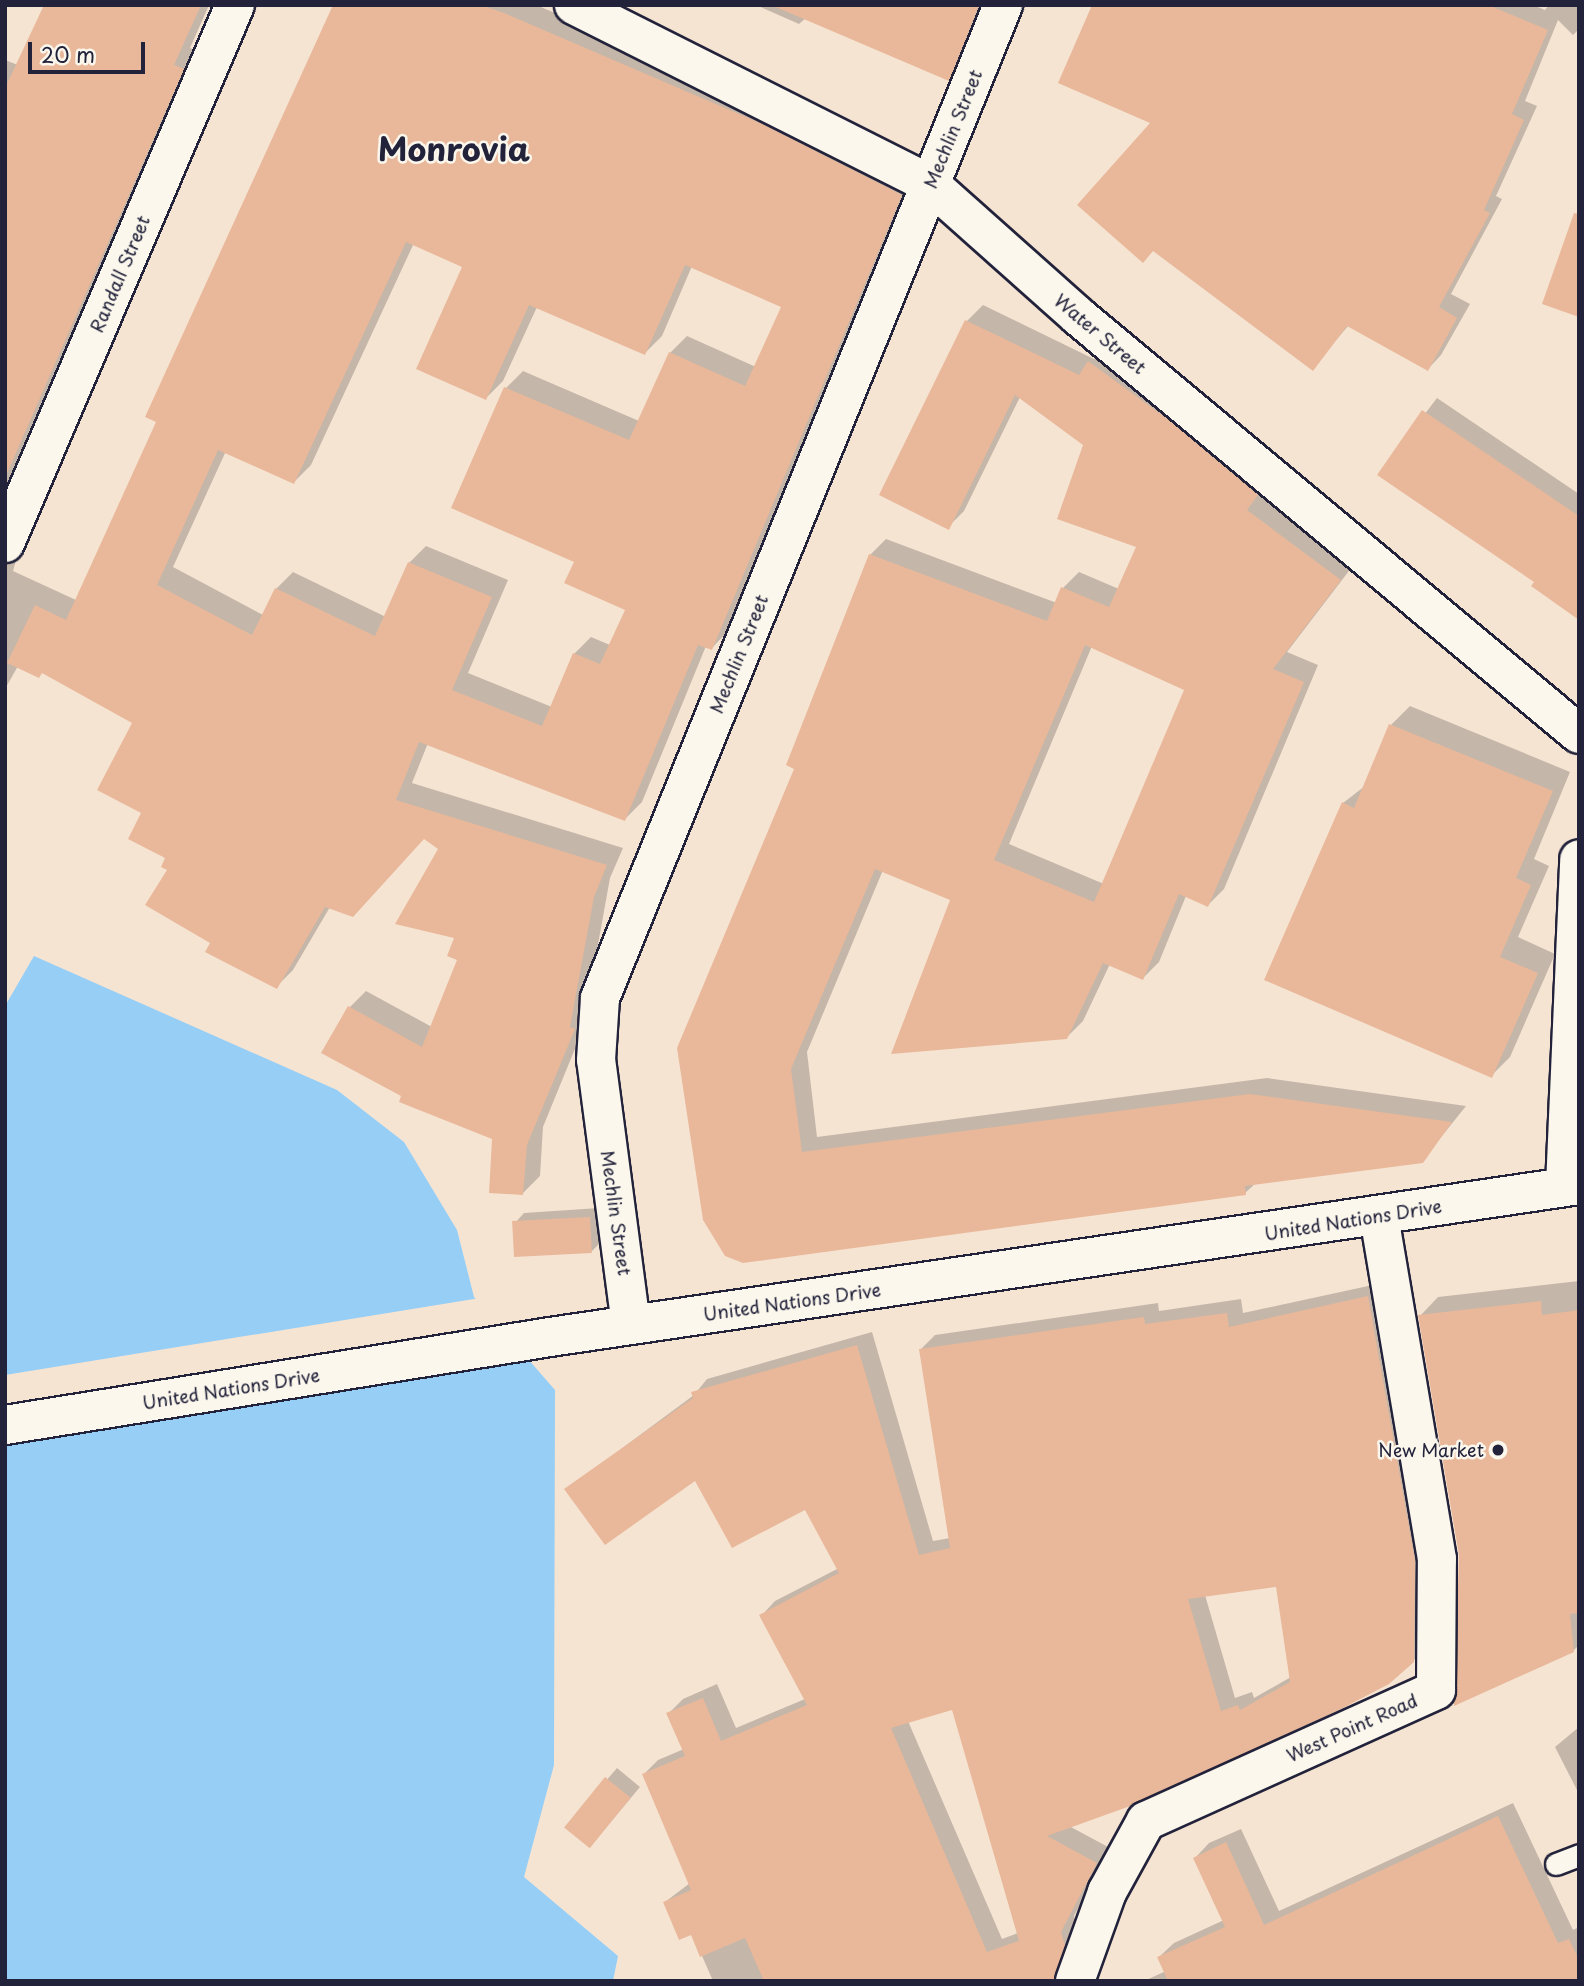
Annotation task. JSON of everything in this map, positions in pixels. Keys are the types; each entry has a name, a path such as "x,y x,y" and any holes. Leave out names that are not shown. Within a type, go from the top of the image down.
{"street":[{"name":"Randall Street","path":"5,543 235,5"},
{"name":"Water Street","path":"574,5 930,184 1078,316 1579,734"},
{"name":"Mechlin Street","path":"631,1325 596,1060 600,998 1003,5"},
{"path":"1572,1185 1579,859"},
{"name":"United Nations Drive","path":"5,1425 550,1336 1379,1217 1572,1185"},
{"name":"West Point Road","path":"1075,1981 1107,1892 1146,1821 1436,1690 1437,1559 1379,1217"}],"lane":[{"path":"1556,1864 1579,1855"}],"water":[{"path":"34,956 337,1090 404,1142 457,1230 474,1297 555,1390 554,1765 524,1877 618,1956 613,1981 5,1981 5,1006"}],"pier":[{"path":"480,1298 516,1340 5,1444 5,1375"}],"building":[{"path":"44,5 201,5 174,65 184,69 5,478 5,88"},
{"path":"333,5 481,5 760,123 902,195 712,650 698,645 625,821 419,742 396,800 607,865 594,897 570,1027 575,1029 527,1145 523,1195 489,1193 492,1139 399,1102 401,1096 321,1053 348,1006 422,1047 457,960 447,956 454,938 395,924 438,849 424,839 353,917 325,907 277,989 205,952 210,943 145,905 167,870 161,867 165,858 128,839 141,813 97,790 132,723 42,673 39,678 7,663 35,605 66,620 156,422 145,417","holes":["406,242 462,267 416,369 486,400 529,305 645,355 685,265 781,307 745,386 669,352 629,440 504,387 451,508 574,562 564,583 625,610 600,664 573,653 542,726 452,690 492,597 408,562 375,636 275,588 252,635 157,585 218,450 294,484"]},
{"path":"771,5 979,5 949,81"},
{"path":"1092,5 1488,5 1548,30 1512,114 1524,120 1484,210 1490,213 1439,307 1457,318 1428,371 1347,326 1313,371 1153,251 1143,263 1077,205 1150,123 1058,83"},
{"path":"1574,213 1579,214 1579,317 1542,304"},
{"path":"965,320 1079,375 1088,361 1166,418 1258,495 1247,510 1341,580 1273,669 1304,682 1208,907 1179,894 1143,980 1103,963 1067,1039 891,1054 950,900 875,869 791,1069 802,1152 1250,1094 1452,1122 1423,1163 1245,1186 1246,1195 743,1263 725,1256 703,1220 677,1048 794,769 786,765 869,554 1047,621 1061,587 1109,607 1136,547 1057,519 1083,445 1015,395 949,530 879,495","holes":["1085,645 1184,690 1094,902 994,860"]},
{"path":"1422,410 1579,516 1579,620 1531,586 1534,582 1377,475"},
{"path":"1389,724 1553,791 1516,878 1531,885 1500,957 1538,973 1492,1078 1264,980 1342,802 1354,808"},
{"path":"590,1217 592,1253 514,1257 512,1221"},
{"path":"1368,1296 1415,1561 1414,1662 1389,1684 1341,1709 1133,1805 1047,1836 1097,1863 1061,1932 1065,1946 1054,1981 764,1981 745,1938 700,1957 691,1935 679,1940 663,1902 691,1890 642,1774 685,1756 666,1713 703,1698 721,1741 807,1705 759,1615 839,1573 805,1510 732,1548 695,1481 605,1545 564,1489 693,1398 691,1392 857,1345 919,1555 950,1548 919,1349 1144,1317 1145,1324 1227,1313 1229,1327","holes":["1276,1587 1290,1682 1240,1710 1238,1705 1221,1711 1188,1599","952,1710 1019,1941 987,1952 891,1728"]},
{"name":"New Market","path":"1541,1301 1542,1315 1579,1310 1579,1613 1570,1614 1574,1652 1454,1706 1459,1555 1418,1315"},
{"path":"605,1777 631,1798 590,1848 564,1828"},
{"path":"1498,1816 1558,1943 1569,1939 1579,1960 1579,1981 1168,1981 1157,1957 1225,1927 1193,1858 1226,1842 1264,1925"}],"place":[{"name":"New Market","path":"1498,1450"}],"district":[{"name":"Monrovia","path":"454,148"}]}
